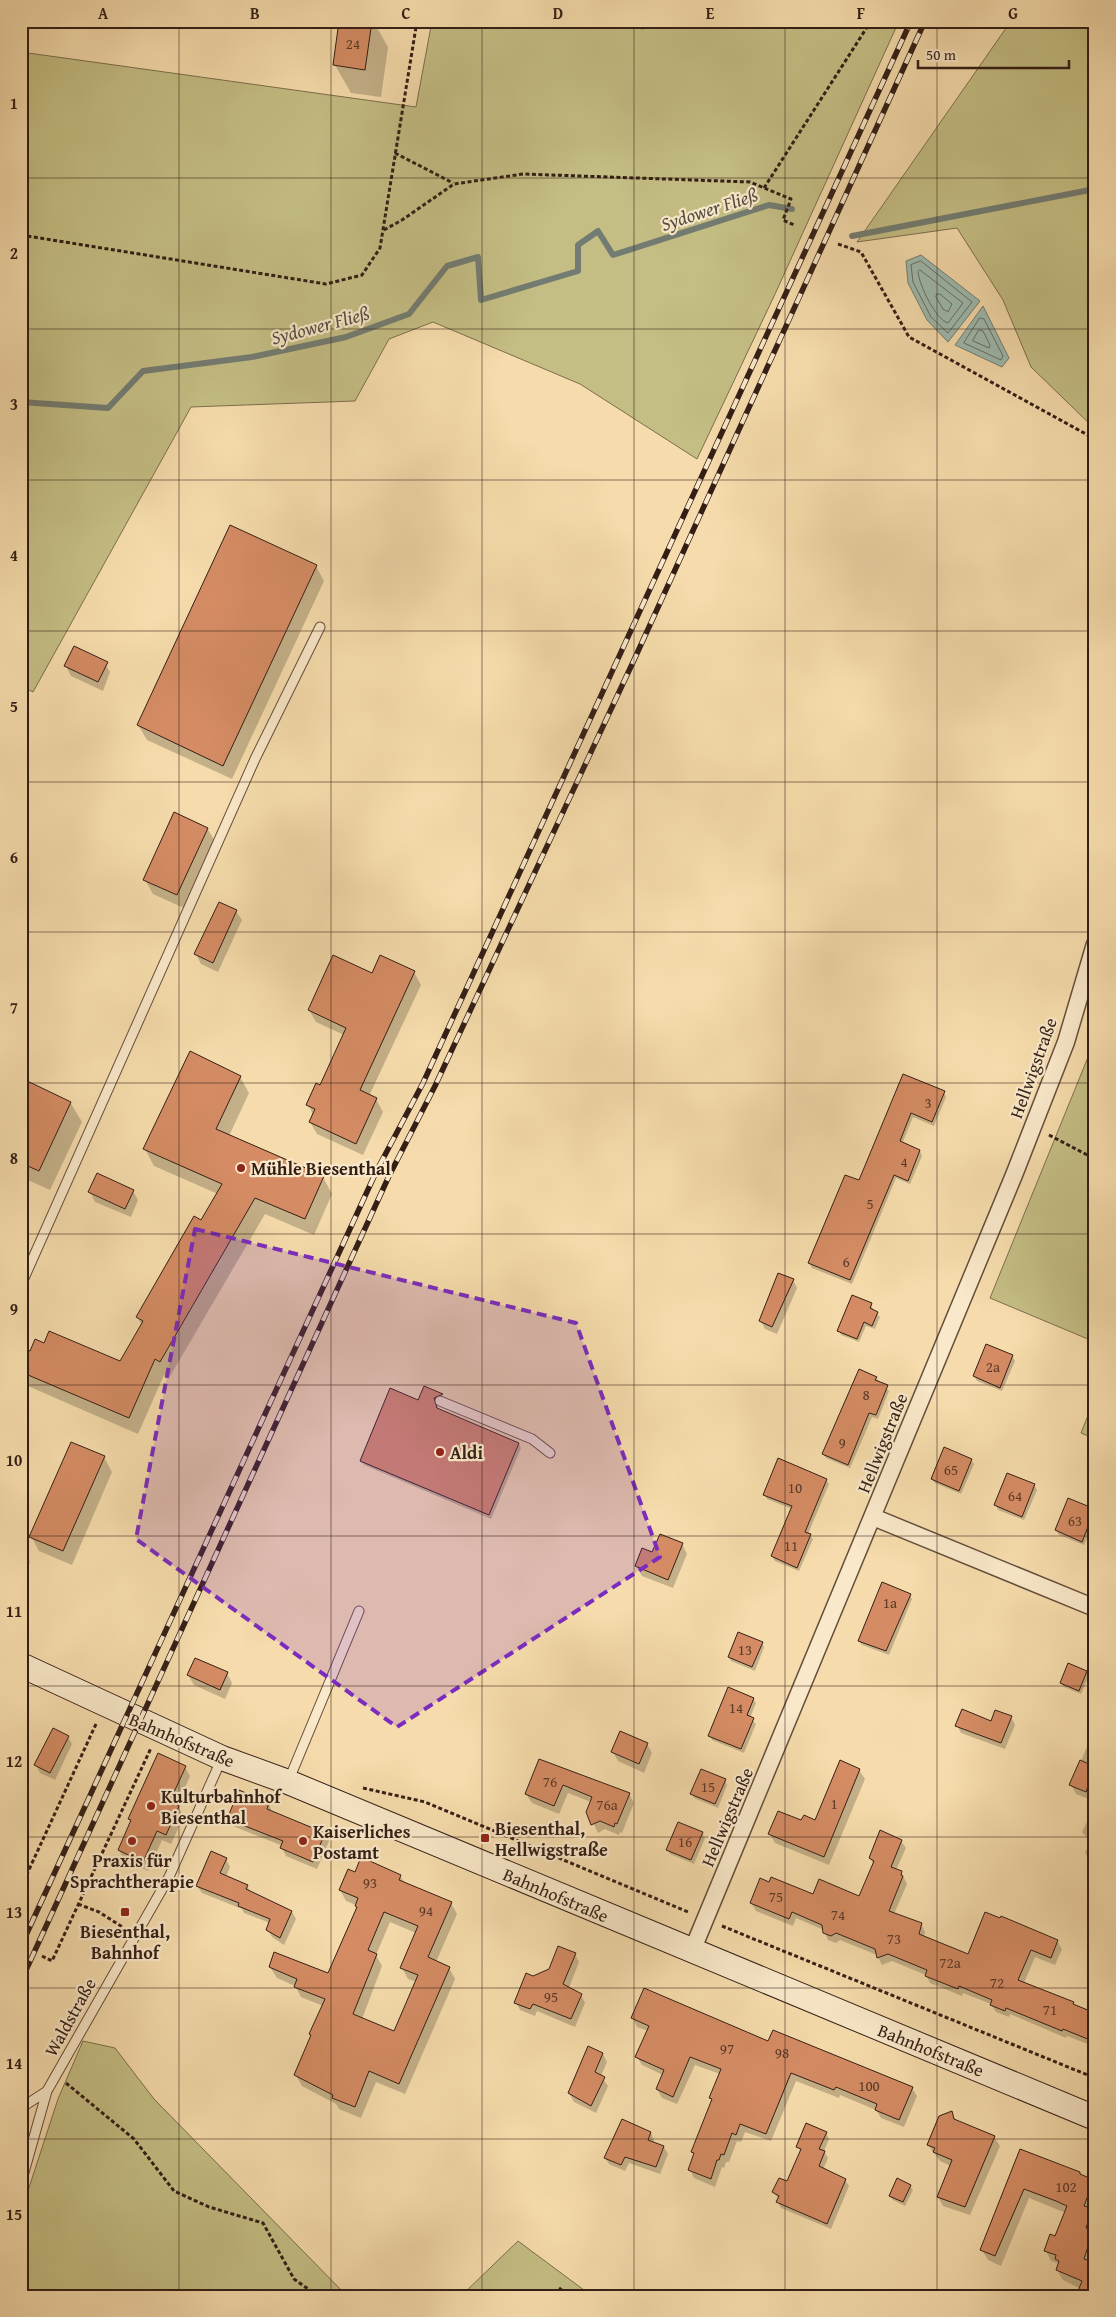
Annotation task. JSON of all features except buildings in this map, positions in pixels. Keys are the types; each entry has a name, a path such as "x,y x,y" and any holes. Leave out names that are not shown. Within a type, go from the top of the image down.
{"main road":[{"name":"Bahnhofstraße","path":"21,1665 222,1758 288,1782 1095,2118"}],"street":[{"name":"Hellwigstraße","path":"692,1951 873,1518 1033,1127 1066,1042 1095,944"},
{"path":"873,1518 1095,1608"}],"lane":[{"path":"21,1285 255,759 320,627"},
{"path":"440,1401 532,1439 550,1453"},
{"path":"288,1782 359,1611"},
{"name":"Waldstraße","path":"22,2178 47,2091 134,1934 169,1877 222,1758"},
{"path":"21,2108 47,2091"}],"path":[{"path":"21,234 326,284 362,275 380,248 417,21"},
{"path":"764,188 871,21"},
{"path":"396,153 454,184"},
{"path":"383,230 402,220 454,184 523,174 750,182 791,199 783,220 794,225"},
{"path":"838,244 861,252 909,337 922,346 1095,439"},
{"path":"1033,1127 1095,1159"},
{"path":"21,1887 104,1705"},
{"path":"42,1956 52,1961 159,1730"},
{"path":"360,1787 425,1802 706,1920 1095,2078"},
{"path":"78,1904 99,1912 134,1934"},
{"path":"55,2075 134,2139 174,2191 209,2207 263,2224 294,2279 318,2296"},
{"path":"560,2288 570,2296"}],"highlighted area":[{"path":"195,1229 576,1323 660,1557 397,1727 136,1539"}],"shaded area":[{"path":"432,21 583,21 644,29 645,21 899,21 776,292 697,459 580,384 433,322 389,339 355,401 191,407 33,692 21,686 21,52 416,107"},
{"path":"1011,21 1095,21 1095,429 1031,367 1003,300 957,228 857,242"},
{"path":"1095,1040 1095,1342 990,1298"},
{"path":"1095,1398 1095,1439 1081,1433"},
{"path":"83,2041 115,2048 154,2099 347,2296 21,2296 21,2212 58,2099"},
{"path":"518,2241 592,2296 461,2296"}],"water":[{"path":"921,255 980,301 948,342 927,320 908,283 906,261"},
{"path":"983,306 1009,358 1002,367 955,345"}],"waterway":[{"name":"Sydower Fließ","path":"852,236 1095,189"},
{"name":"Sydower Fließ","path":"21,402 108,408 143,371 252,357 346,337 409,314 447,266 478,257 481,300 578,271 578,245 598,231 613,255 769,205 792,209"}],"railway":[{"path":"21,1946 377,1170 423,1083 911,21"},
{"path":"21,1981 389,1176 435,1086 634,660 925,21"}],"place":[{"name":"Mühle Biesenthal","path":"241,1168"},
{"name":"Aldi","path":"440,1452"},
{"name":"Kulturbahnhof Biesenthal","path":"151,1806"},
{"name":"Biesenthal, Hellwigstraße","path":"485,1838"},
{"name":"Praxis für Sprachtherapie","path":"132,1841"},
{"name":"Kaiserliches Postamt","path":"303,1841"},
{"name":"Biesenthal, Bahnhof","path":"125,1912"}]}
